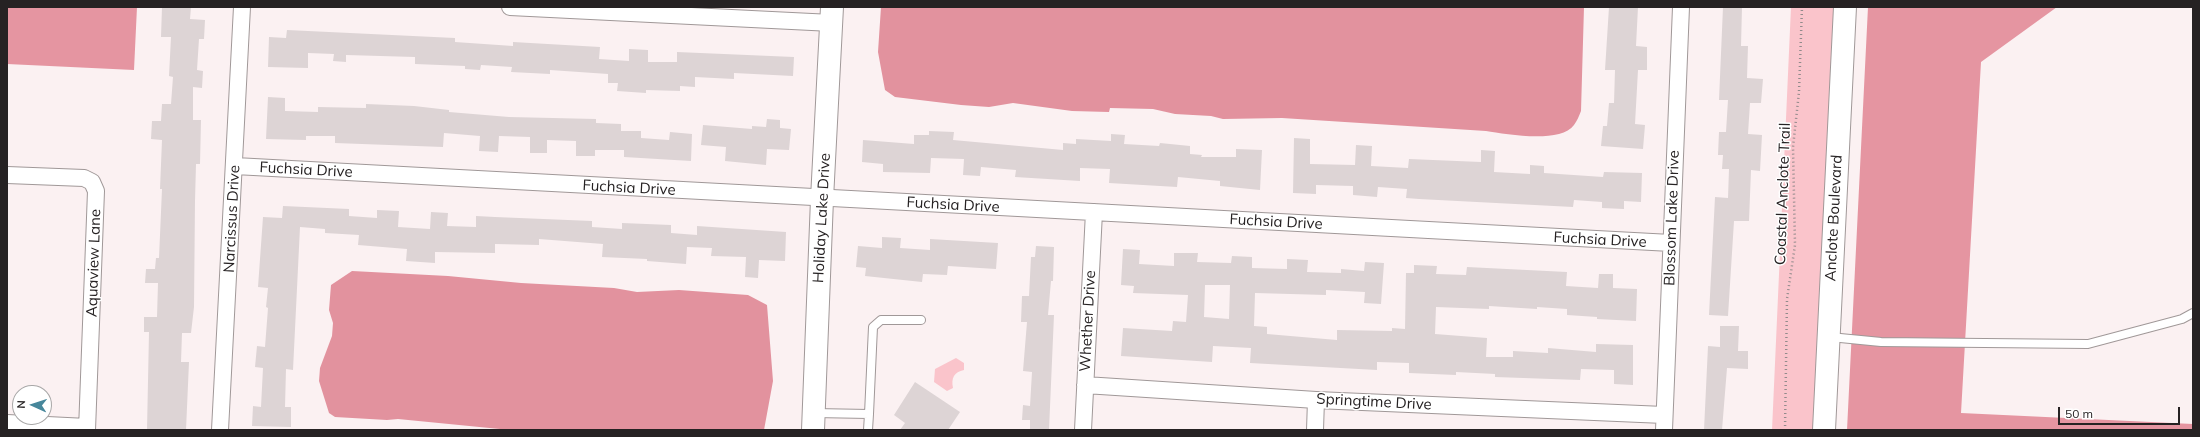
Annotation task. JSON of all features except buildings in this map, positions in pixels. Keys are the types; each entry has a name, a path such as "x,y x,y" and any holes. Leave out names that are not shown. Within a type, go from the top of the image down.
{"street":[{"name":"Narcissus Drive","path":"220,430 235,166 242,7"},
{"path":"510,7 832,15"},
{"name":"Blossom Lake Drive","path":"1664,422 1681,7"},
{"name":"Anclote Boulevard","path":"1824,430 1827,337 1845,7"},
{"name":"Holiday Lake Drive","path":"813,421 822,199 832,15"},
{"name":"Fuchsia Drive","path":"235,166 822,199 1671,243"},
{"name":"Aquaview Lane","path":"7,175 84,178 92,182 96,191 87,429"},
{"name":"Whether Drive","path":"1083,430 1094,212"},
{"name":"Springtime Drive","path":"1085,384 1664,422"},
{"path":"1315,430 1316,400"},
{"path":"7,423 87,429"}],"lane":[{"path":"1827,337 1881,342 2088,344 2182,318 2193,313"},
{"path":"868,430 873,326 881,320 921,320"},
{"path":"813,421 869,414"}],"path":[{"name":"Coastal Anclote Trail","path":"1785,430 1787,299 1795,245 1793,147 1800,92 1802,7"}],"shaded area":[{"path":"7,7 137,7 134,70 7,64"},
{"path":"881,7 1584,7 1581,111 1574,125 1567,131 1545,136 1532,136 1486,131 1282,118 1223,119 1211,116 1175,114 1153,109 1110,108 1109,112 1072,111 1013,103 989,107 895,97 885,90 878,52"},
{"path":"1791,7 1836,7 1818,430 1772,430"},
{"path":"1868,7 2057,7 1981,62 1961,413 2193,424 2193,430 1847,430"},
{"path":"352,271 448,276 521,283 614,288 637,292 679,290 748,295 767,305 773,381 764,430 510,430 398,419 387,420 335,417 329,413 319,381 320,368 332,336 333,323 329,310 331,285"},
{"path":"956,358 964,363 964,370 958,372 954,376 952,381 953,388 947,391 934,382 935,369"}]}
